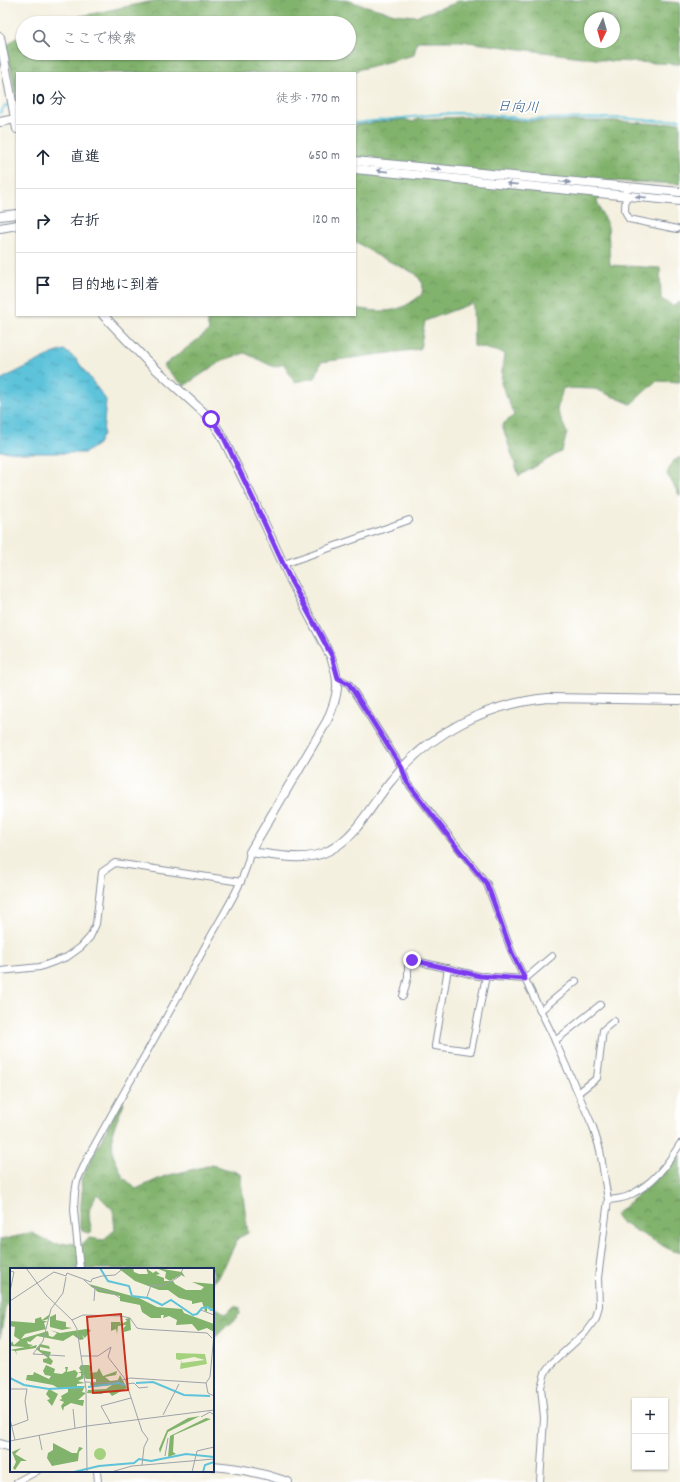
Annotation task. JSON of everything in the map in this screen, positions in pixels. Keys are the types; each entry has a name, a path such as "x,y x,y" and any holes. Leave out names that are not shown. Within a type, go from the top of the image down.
{"street":[{"path":"0,37 16,124"},
{"path":"0,122 14,115"},
{"path":"356,161 626,192 680,201"},
{"path":"356,169 626,192 680,192"},
{"path":"626,192 625,212 629,219 677,230"},
{"path":"0,216 16,214"},
{"path":"0,228 16,225"},
{"path":"80,1268 74,1210 77,1181 88,1157 240,882 248,864 250,852 327,721 335,701 338,678 332,656 284,564 222,434 211,419 195,403 147,361 104,316"},
{"path":"284,564 409,520"},
{"path":"338,678 349,684 402,768 407,782 487,884 512,953 555,1041 594,1127 600,1150 608,1200 598,1278 599,1306 596,1318 585,1333 552,1362 545,1372 541,1387 544,1418 540,1482"},
{"path":"250,852 300,857 318,855 330,850 343,842 353,832 390,782 420,751 448,730 480,715 508,705 529,700 554,698 680,700"},
{"path":"0,971 40,967 67,957 81,947 90,937 96,924 102,872 115,863 240,882"},
{"path":"403,996 408,977 408,967 412,960 486,976 525,979 552,956"},
{"path":"448,968 436,1046 471,1052 486,976"},
{"path":"540,1012 576,981"},
{"path":"555,1041 600,1005"},
{"path":"578,1093 597,1078 603,1030 614,1021"},
{"path":"608,1200 629,1196 653,1180 666,1165 680,1144"},
{"path":"0,1444 10,1447"},
{"path":"214,1466 258,1472 288,1482"},
{"path":"17,1482 35,1472"},
{"path":"97,1472 98,1482"}],"green space":[{"path":"158,0 345,0 395,14 416,16 453,4 458,0 660,0 680,3 680,64 611,61 460,41 417,41 414,55 357,70 355,72 16,72 16,99 6,47 16,38 16,60 356,60 356,16 82,16"},
{"path":"487,117 527,121 614,121 659,124 680,122 680,184 609,181 597,202 608,227 610,265 660,268 661,299 673,306 680,302 680,382 656,381 631,404 595,389 563,388 557,410 567,433 562,451 519,476 502,425 514,415 501,383 504,353 474,346 473,303 425,321 420,349 321,362 315,378 294,382 284,364 274,367 245,353 223,360 184,386 163,366 209,331 206,316 356,316 356,308 374,311 398,309 414,301 422,294 423,284 416,274 376,255 356,242 356,125 404,119 413,122 417,119"},
{"path":"680,457 680,496 667,474 672,462"},
{"path":"121,1102 124,1103 112,1133 113,1155 123,1177 136,1189 165,1176 212,1165 240,1173 248,1233 238,1238 223,1269 214,1282 214,1268 10,1268 10,1305 6,1303 0,1339 0,1240 32,1233 54,1244 69,1243 81,1245 89,1238 103,1240 115,1230 113,1210 97,1194 91,1204 89,1212 92,1232 88,1233 82,1231 80,1226 82,1195 81,1179"},
{"path":"680,1156 680,1252 672,1251 619,1221 615,1215 669,1168"},
{"path":"234,1306 240,1308 240,1314 214,1338 214,1307 226,1314"}],"water":[{"path":"64,350 76,359 106,400 103,434 98,444 85,453 21,453 0,451 0,380 52,354"}],"waterway":[{"name":"日向川","path":"0,113 5,106 11,105"},
{"name":"日向川","path":"356,123 455,113 527,119 619,118 659,121 680,119"}],"route":[{"path":"211,419 222,434 291,581 332,656 338,678 349,684 402,768 407,782 487,884 512,953 525,979 480,976 412,960"}]}
